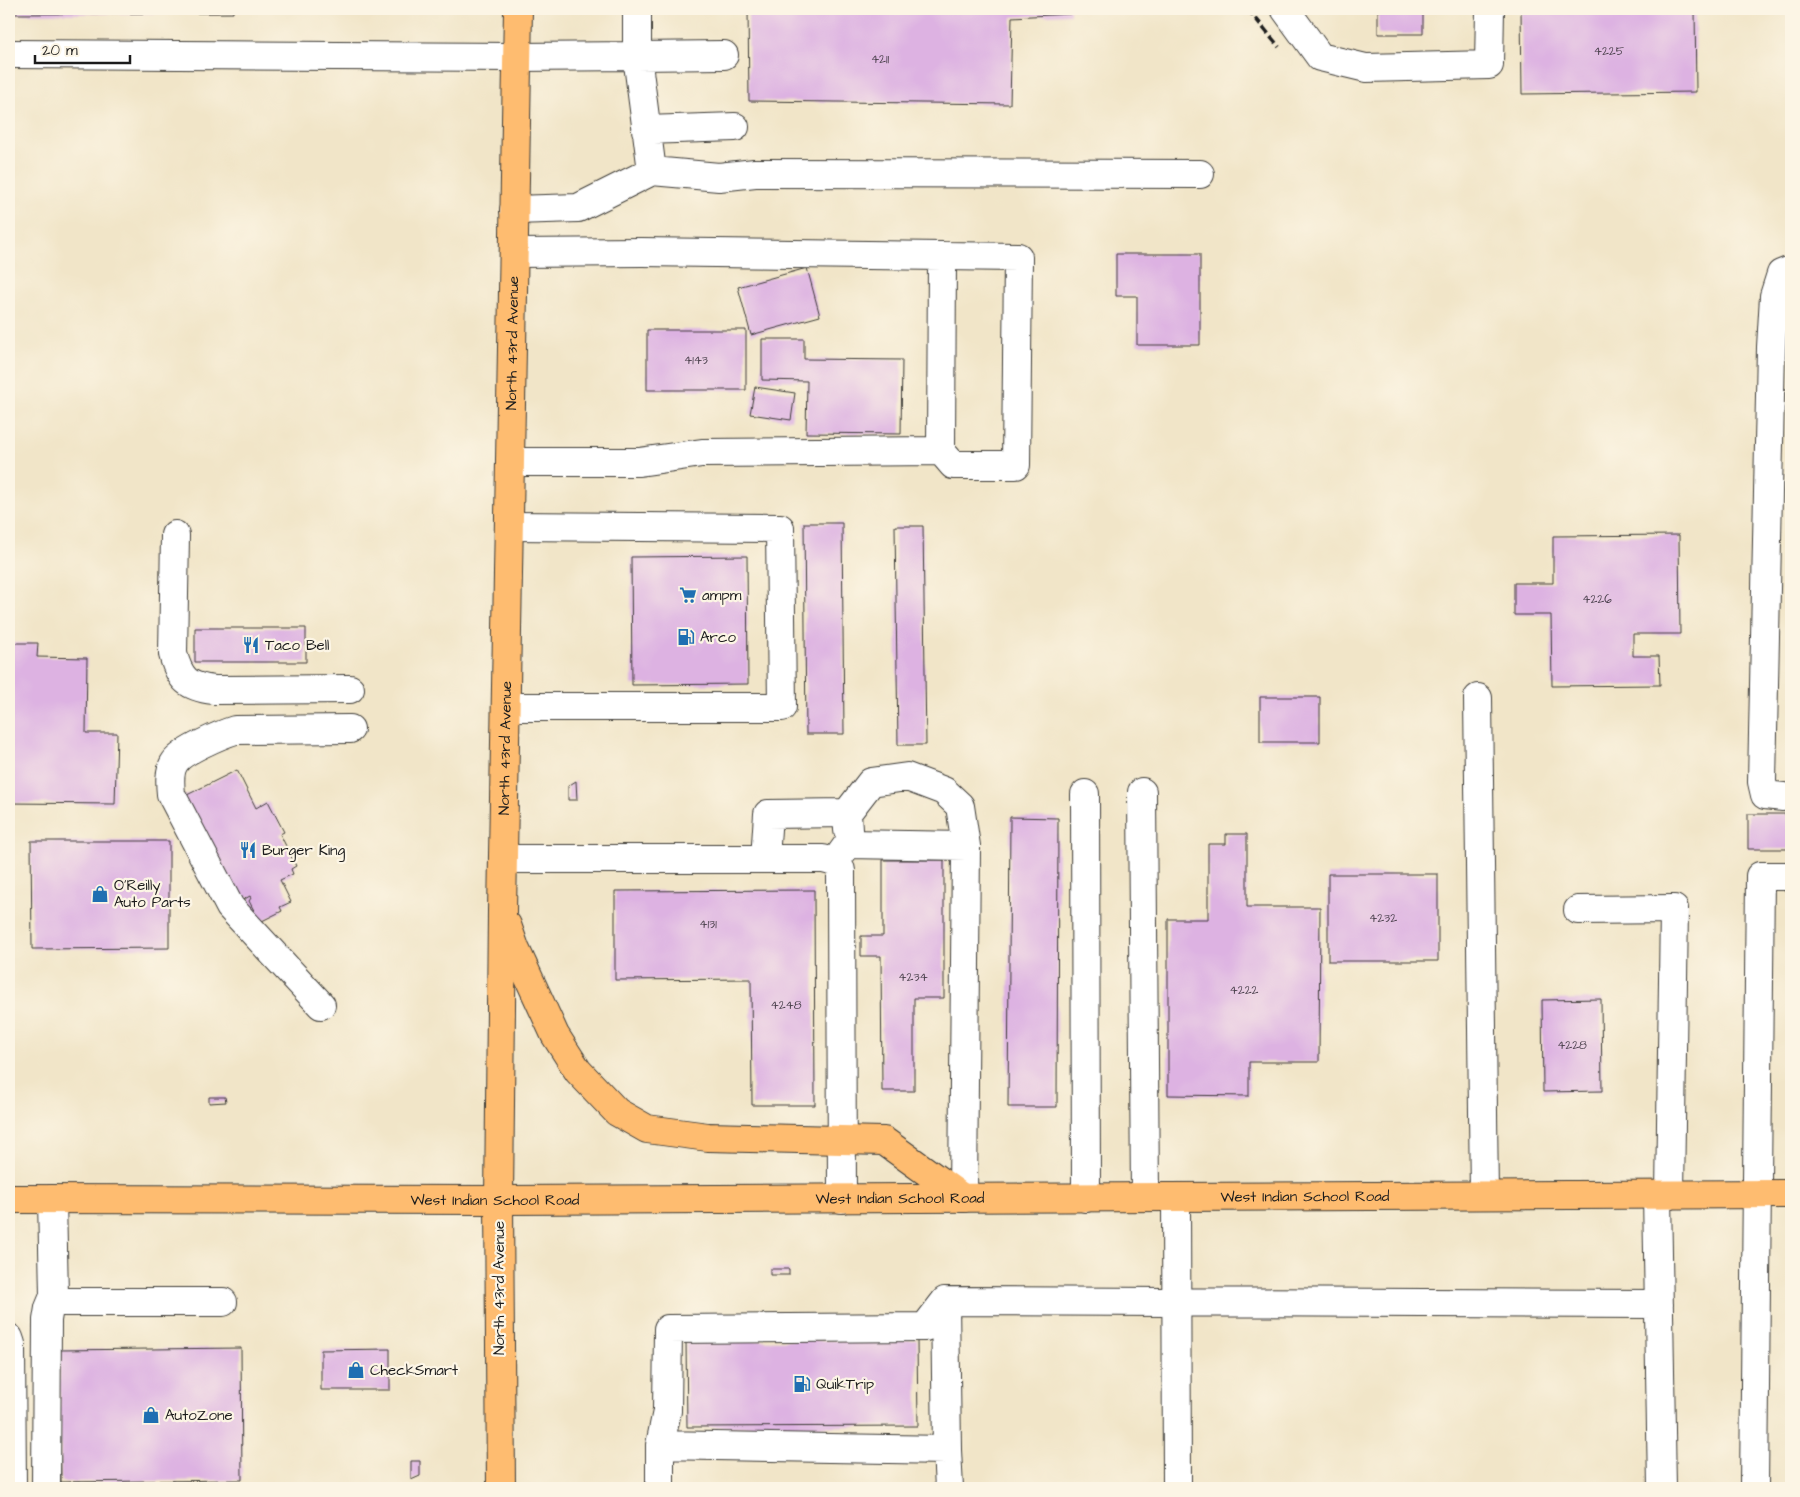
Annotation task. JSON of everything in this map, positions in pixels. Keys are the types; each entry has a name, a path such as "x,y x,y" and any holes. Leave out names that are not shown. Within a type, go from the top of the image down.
{"main road":[{"name":"North 43rd Avenue","path":"501,1488 499,1200 502,912 518,9"},
{"path":"502,912 515,948 555,1035 578,1071 617,1112 647,1129 708,1137 884,1141 963,1198"},
{"name":"West Indian School Road","path":"9,1199 499,1200 1791,1194"}],"lane":[{"path":"637,9 638,56 652,171"},
{"path":"1285,9 1320,57 1366,68 1490,65 1490,9"},
{"path":"9,54 517,57 724,55"},
{"path":"646,130 735,127"},
{"path":"514,210 578,208 652,171 719,177 755,174 1200,174"},
{"path":"514,253 652,252 1018,257 1016,466 953,466 941,451 942,256"},
{"path":"1782,797 1765,795 1762,782 1770,347 1774,296 1781,274 1791,270"},
{"path":"510,462 639,462 702,453 941,451"},
{"path":"506,707 782,707 780,528 509,526"},
{"path":"175,535 174,654 177,669 183,678 199,688 214,690 350,689"},
{"path":"1478,698 1484,1195"},
{"path":"321,1005 230,907 171,794 171,775 174,762 183,754 229,732 350,729"},
{"path":"842,1199 841,870 848,813 872,782 907,777 944,791 960,806 966,846 963,1198"},
{"path":"1142,792 1145,1197"},
{"path":"1084,794 1086,1198"},
{"path":"765,859 768,814 848,813"},
{"path":"503,859 823,859 842,853 966,846"},
{"path":"1754,1488 1760,876 1791,876"},
{"path":"1578,910 1674,908 1659,1304 1662,1488"},
{"path":"1176,1197 1177,1488"},
{"path":"46,1488 47,1320 54,1296 52,1199"},
{"path":"54,1296 58,1302 223,1302"},
{"path":"945,1301 1659,1304"},
{"path":"660,1488 660,1445 667,1411 668,1329 925,1327 945,1301"},
{"path":"945,1301 949,1488"},
{"path":"9,1338 11,1344 12,1488"},
{"path":"660,1445 947,1450"}],"building":[{"path":"9,9 233,9 233,13 9,14"},
{"path":"748,9 1070,9 1070,14 1012,17 1010,104 749,101"},
{"path":"1378,9 1423,9 1423,34 1378,34"},
{"path":"1521,9 1695,9 1696,92 1522,94"},
{"path":"1116,254 1200,254 1200,345 1137,345 1137,296 1116,296"},
{"path":"807,268 820,316 751,335 738,287"},
{"path":"647,330 746,330 746,390 647,390"},
{"path":"762,339 804,339 804,359 902,360 901,434 806,433 807,381 762,380"},
{"path":"755,387 795,393 791,420 750,414"},
{"path":"804,523 842,523 844,734 806,734"},
{"path":"895,526 923,526 926,745 898,745"},
{"path":"1679,535 1680,634 1633,634 1633,656 1659,656 1660,685 1552,686 1551,615 1514,615 1514,583 1553,583 1553,536"},
{"path":"747,556 748,684 632,685 631,557"},
{"name":"Taco Bell","path":"195,628 306,628 306,662 195,662"},
{"path":"9,643 38,643 37,657 87,658 86,733 117,733 115,804 9,803"},
{"path":"1260,697 1320,697 1320,742 1260,742"},
{"name":"Burger King","path":"237,770 256,808 268,801 284,832 280,834 296,866 291,869 293,874 280,880 291,902 280,907 282,911 260,922 249,901 250,896 241,901 181,798"},
{"path":"576,781 577,800 568,800 568,786"},
{"path":"1748,814 1791,814 1791,849 1748,849"},
{"path":"1010,817 1058,818 1057,1107 1008,1107"},
{"path":"1226,834 1247,834 1247,907 1320,907 1319,1062 1249,1062 1249,1096 1168,1095 1168,919 1208,919 1208,844 1226,844"},
{"name":"O'Reilly Auto Parts","path":"31,841 169,841 169,948 32,949"},
{"path":"883,860 944,860 944,998 914,998 914,1091 882,1091 881,956 861,956 861,936 883,936"},
{"path":"1328,874 1438,874 1438,961 1328,961"},
{"path":"814,890 815,1105 752,1105 751,979 615,980 615,891"},
{"path":"1601,999 1602,1091 1543,1092 1542,1000"},
{"path":"209,1097 225,1097 226,1102 209,1103"},
{"path":"770,1269 789,1269 789,1275 770,1275"},
{"name":"QuikTrip","path":"917,1340 918,1426 687,1427 686,1341"},
{"name":"AutoZone","path":"241,1348 242,1480 61,1482 59,1350"},
{"name":"CheckSmart","path":"390,1349 390,1390 321,1390 321,1350"},
{"path":"411,1461 420,1461 420,1476 411,1480"}],"railway":[{"path":"1248,9 1279,47"}],"place":[{"name":"ampm","path":"688,595"},
{"name":"Arco","path":"686,637"},
{"name":"Taco Bell","path":"251,645"},
{"name":"Burger King","path":"248,850"},
{"name":"O'Reilly Auto Parts","path":"100,894"},
{"name":"CheckSmart","path":"356,1370"},
{"name":"QuikTrip","path":"802,1384"},
{"name":"AutoZone","path":"151,1415"}]}
